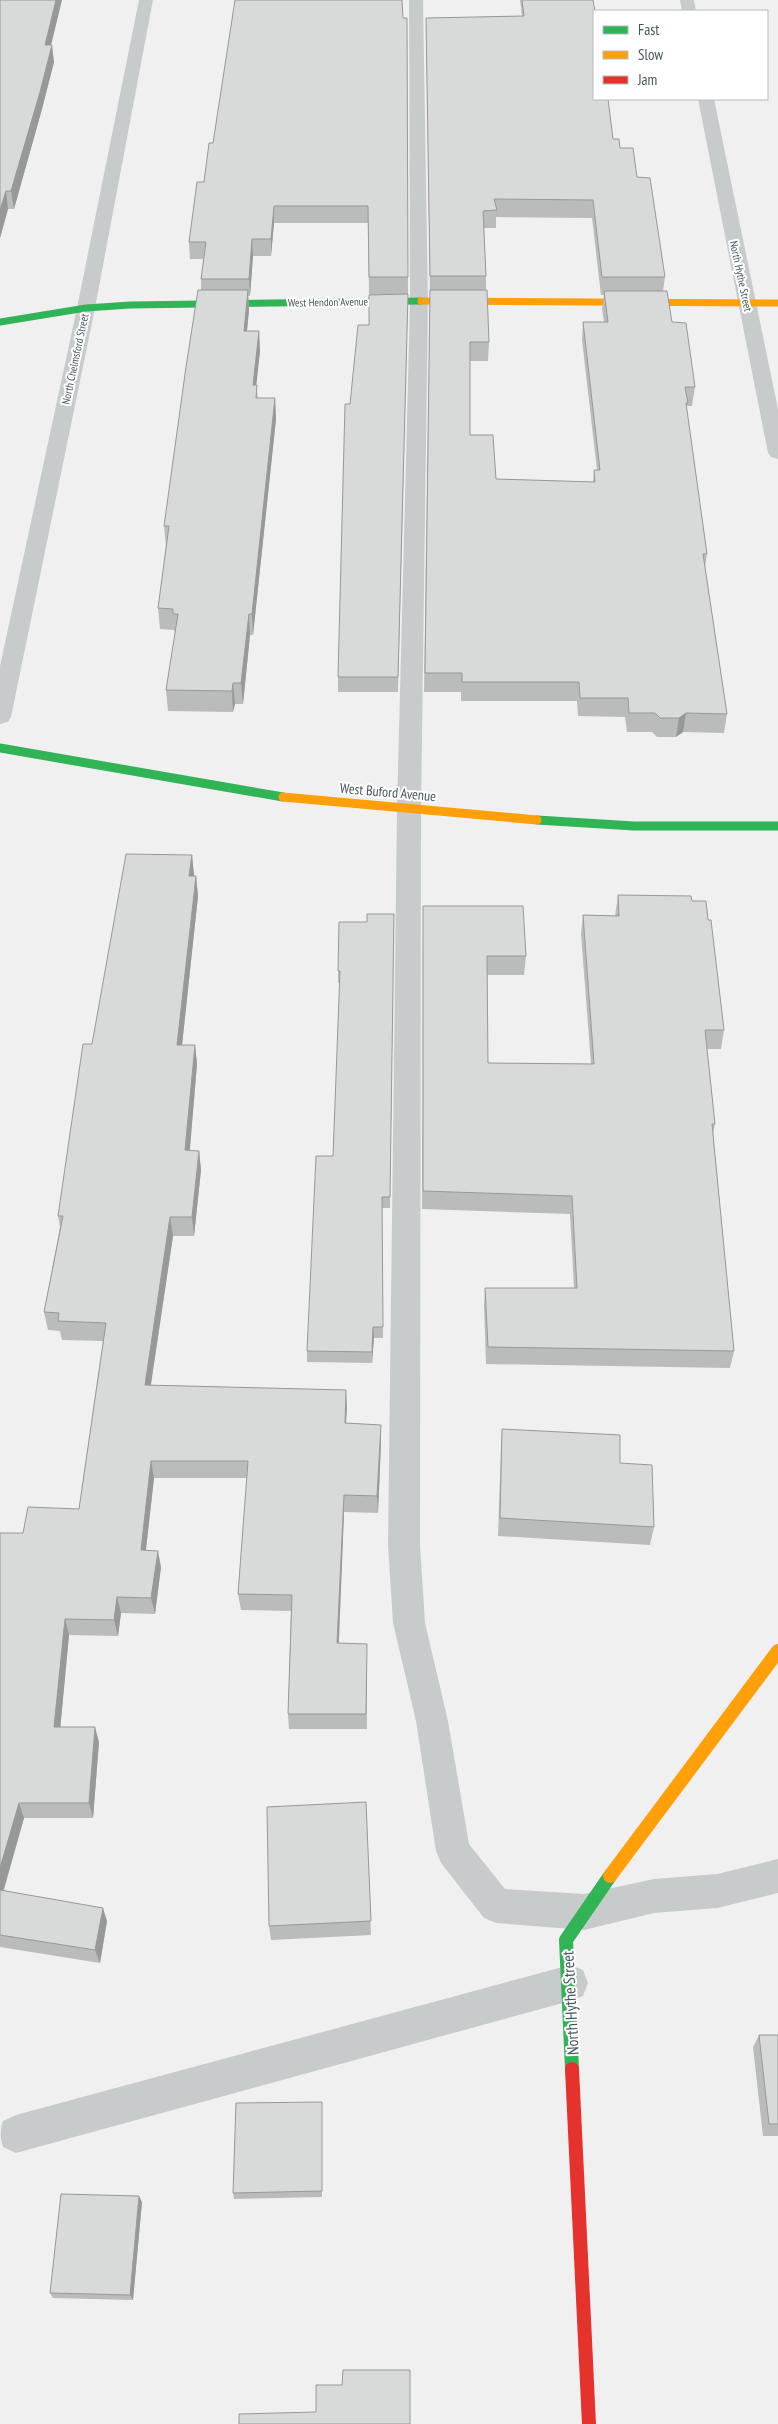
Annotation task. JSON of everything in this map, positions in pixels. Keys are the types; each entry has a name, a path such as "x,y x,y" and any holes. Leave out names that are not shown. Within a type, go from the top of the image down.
{"street":[{"name":"North Chelmsford Street","path":"0,717 86,308 146,0"},
{"path":"416,0 419,301 409,809 404,1545 409,1622 432,1721 453,1851 496,1906 584,1912 654,1896 717,1891 778,1876"},
{"name":"North Hythe Street","path":"706,100 740,274 778,453"},
{"name":"West Hendon Avenue","path":"0,322 86,308 130,305 419,301 778,303"},
{"name":"West Buford Avenue","path":"0,748 272,796 515,819 634,826 778,826"},
{"name":"North Hythe Street","path":"588,2424 570,1983 566,1940 584,1912 778,1651"},
{"path":"16,2134 570,1983"}],"building":[{"path":"0,0 56,0 45,45 52,45 40,92 11,191 6,191 0,210"},
{"path":"235,0 402,0 403,18 407,18 408,277 369,277 368,206 274,206 271,239 252,239 249,279 201,279 206,242 189,242 197,182 204,182 209,143 213,143"},
{"path":"522,0 593,0 595,10 593,10 593,100 608,100 613,139 619,139 620,148 633,148 637,177 650,178 665,277 602,277 593,200 494,199 497,210 483,211 486,276 430,276 426,18 524,16"},
{"path":"198,290 248,290 244,331 259,331 253,385 257,385 256,398 275,398 252,614 249,614 241,683 233,683 232,691 166,690 178,614 173,614 173,609 158,608 169,526 164,526"},
{"path":"430,290 487,290 489,342 470,342 470,435 493,435 496,479 595,482 594,470 600,470 583,322 608,322 604,291 667,291 672,322 686,323 695,387 685,387 688,403 686,403 707,554 703,554 727,714 686,713 679,718 660,718 655,713 629,713 628,698 580,698 579,682 462,682 462,673 425,673"},
{"path":"408,294 398,677 338,677 345,404 350,404 358,325 369,325 369,295"},
{"path":"126,854 192,855 189,876 196,876 177,1045 195,1045 185,1150 199,1151 192,1217 170,1217 145,1385 346,1390 345,1423 381,1425 377,1496 344,1495 337,1643 367,1644 366,1714 288,1714 292,1595 238,1594 248,1461 151,1461 141,1550 158,1551 151,1598 117,1597 114,1620 65,1619 54,1727 95,1727 89,1803 19,1803 0,1868 0,1533 23,1533 28,1507 79,1509 106,1323 58,1321 59,1313 44,1312 63,1216 58,1216 83,1044 92,1044"},
{"path":"618,895 691,896 692,901 706,901 708,920 711,920 724,1030 705,1030 715,1124 712,1124 734,1351 488,1347 485,1288 577,1288 572,1196 423,1191 423,906 523,906 526,956 487,956 488,1063 594,1064 583,915 619,916"},
{"path":"367,914 394,914 390,1197 382,1197 383,1327 373,1327 372,1352 307,1351 316,1156 333,1156 340,971 338,971 339,922 367,922"},
{"path":"502,1429 620,1435 620,1463 652,1465 654,1527 500,1518"},
{"path":"366,1802 371,1921 269,1926 267,1807"},
{"path":"0,1890 103,1908 95,1950 0,1935"},
{"path":"759,2035 778,2035 778,2124 769,2124"},
{"path":"322,2102 322,2191 233,2193 236,2103"},
{"path":"61,2194 139,2196 130,2295 50,2293"},
{"path":"343,2370 410,2370 410,2424 239,2424 239,2414 316,2412 316,2385 342,2385"}],"traffic: fast":[{"path":"0,322 86,308 130,305 421,301"},
{"path":"0,748 283,797"},
{"path":"537,820 634,826 778,826"},
{"path":"572,2069 566,1940 610,1876"}],"traffic: slow":[{"path":"421,301 778,303"},
{"path":"283,797 537,820"},
{"path":"610,1876 778,1651"}],"traffic: jam":[{"path":"572,2069 589,2424"}]}
